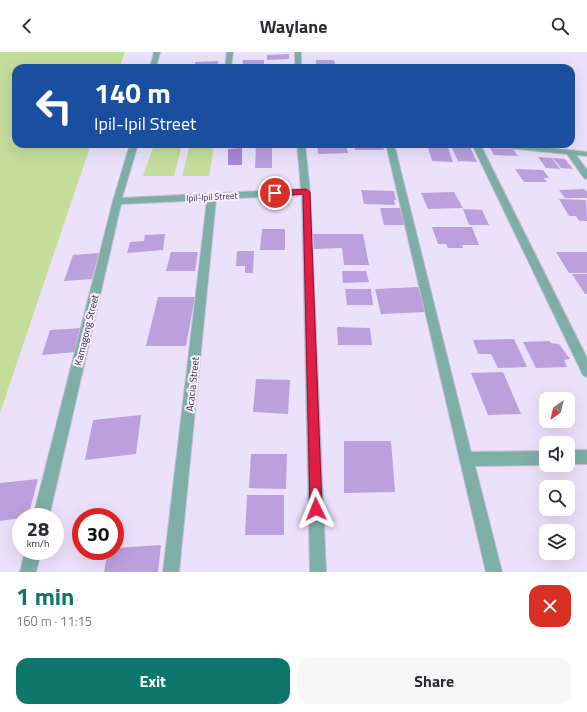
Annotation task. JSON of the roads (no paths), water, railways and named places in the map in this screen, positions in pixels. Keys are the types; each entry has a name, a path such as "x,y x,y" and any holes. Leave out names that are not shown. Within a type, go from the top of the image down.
{"street":[{"path":"154,64 157,52"},
{"path":"228,64 230,52"},
{"path":"298,52 298,64"},
{"name":"Kamagong Street","path":"43,508 117,201 133,148"},
{"path":"301,148 306,192 318,572"},
{"path":"391,148 494,572"},
{"path":"478,148 587,371"},
{"path":"525,148 587,154"},
{"path":"570,153 587,176"},
{"name":"Ipil-Ipil Street","path":"117,201 306,192"},
{"name":"Acacia Street","path":"171,572 212,197"},
{"path":"575,457 587,457"},
{"path":"466,459 539,458"},
{"path":"28,572 31,560"}]}
